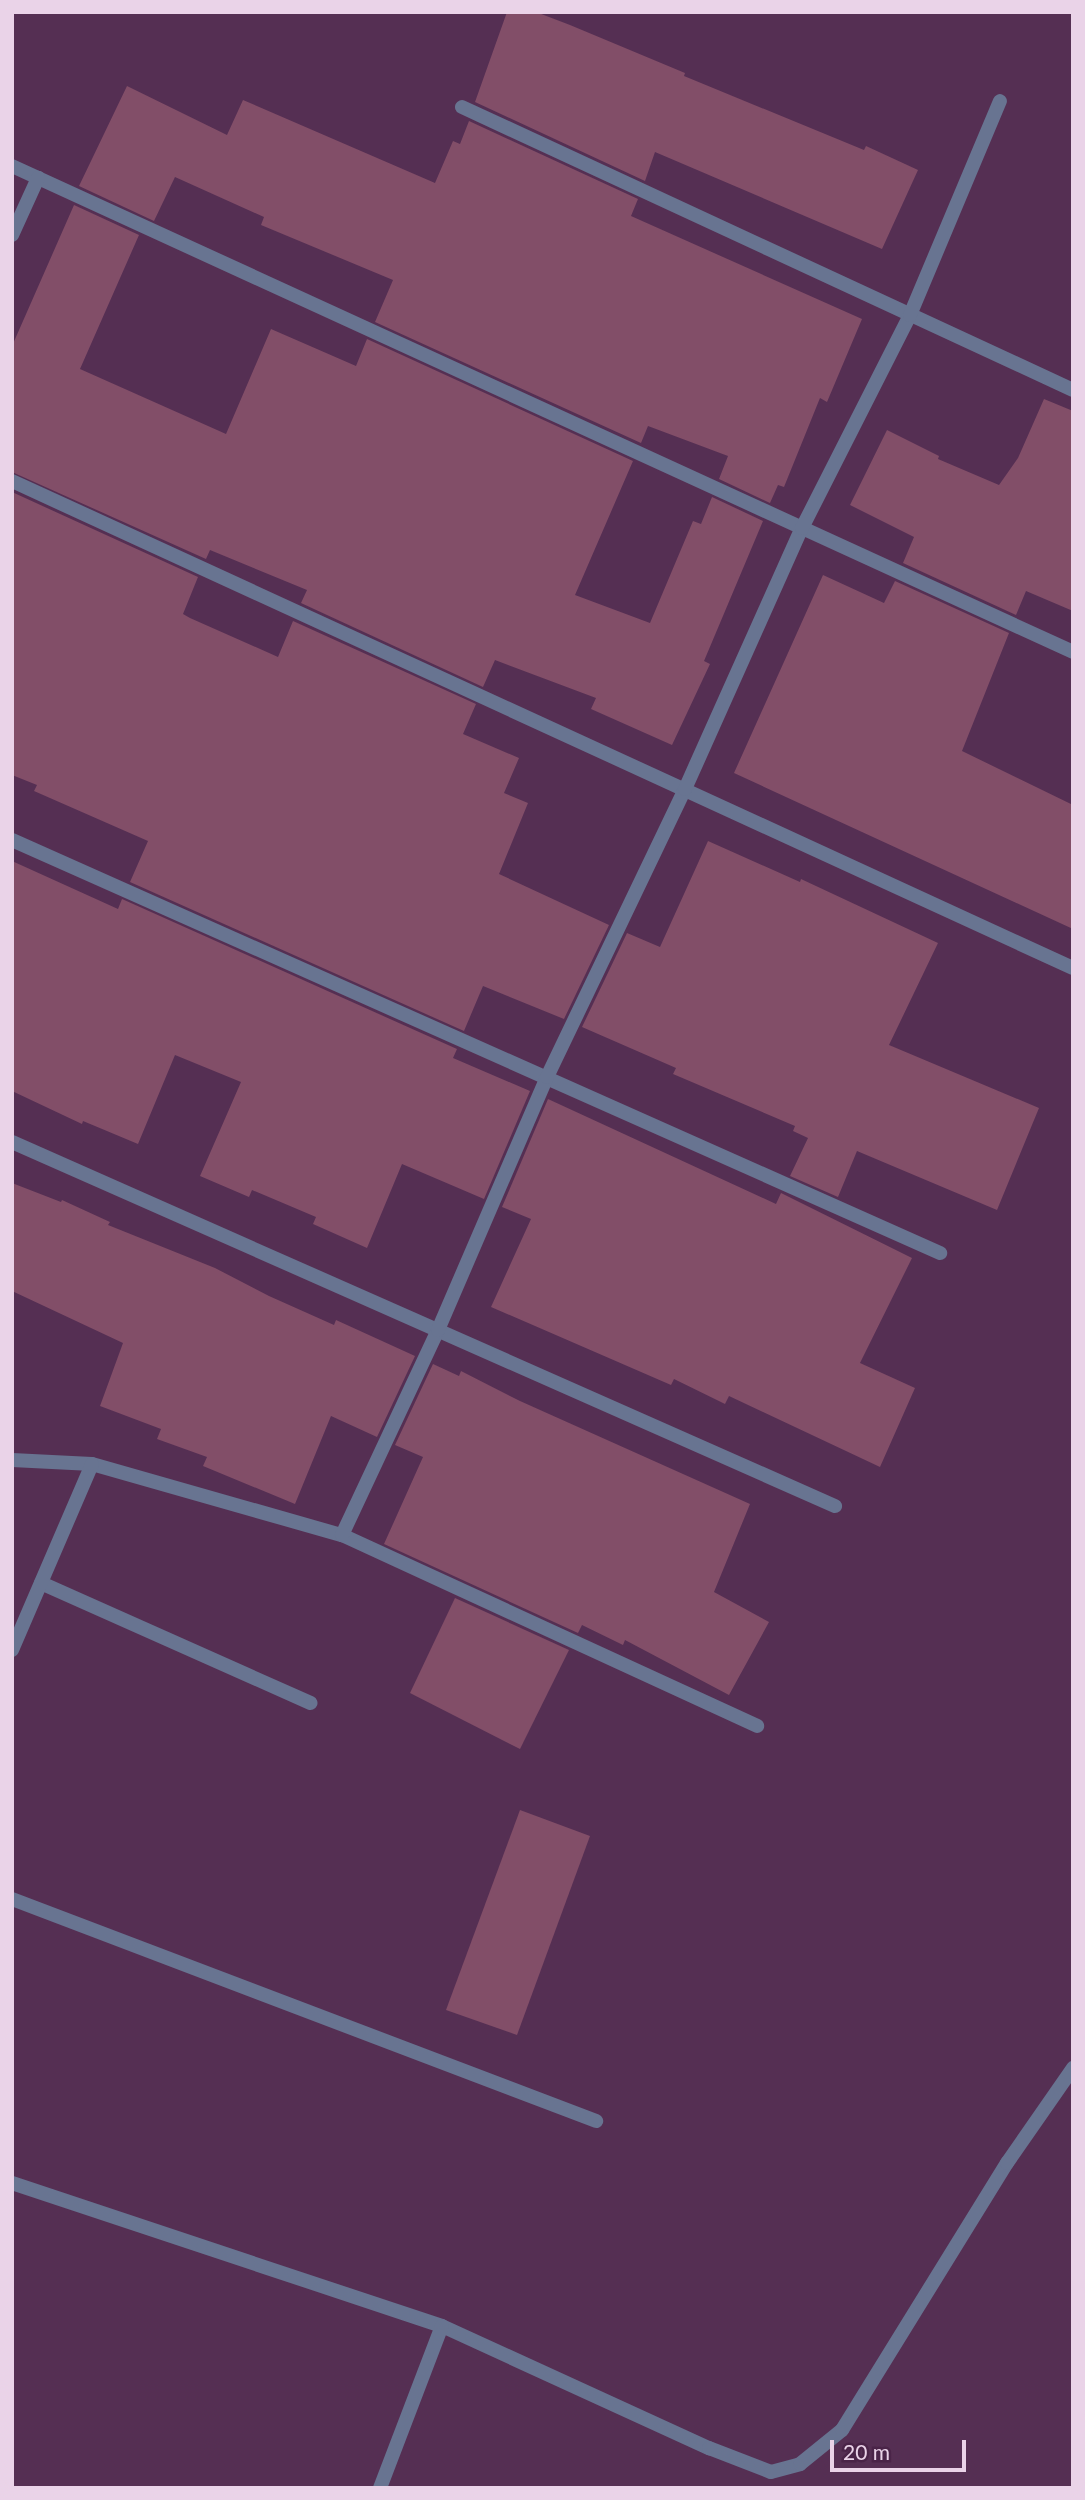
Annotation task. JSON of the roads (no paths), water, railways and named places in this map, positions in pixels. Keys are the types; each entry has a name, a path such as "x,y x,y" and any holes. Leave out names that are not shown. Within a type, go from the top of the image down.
{"street":[{"path":"342,1535 438,1330 547,1077 685,789 802,528 910,315 1000,101"},
{"path":"463,107 1073,390"},
{"path":"12,166 1073,652"},
{"path":"12,236 38,178"},
{"path":"12,481 1073,968"},
{"path":"12,840 940,1253"},
{"path":"12,1142 835,1506"},
{"path":"12,1460 92,1464 342,1535 757,1726"},
{"path":"12,1650 18,1619 41,1583 92,1464"},
{"path":"41,1583 311,1703"},
{"path":"12,1899 596,2121"},
{"path":"12,2183 442,2326 709,2448 771,2472 800,2464 842,2430 1007,2163 1073,2068"},
{"path":"380,2488 442,2326"}]}
